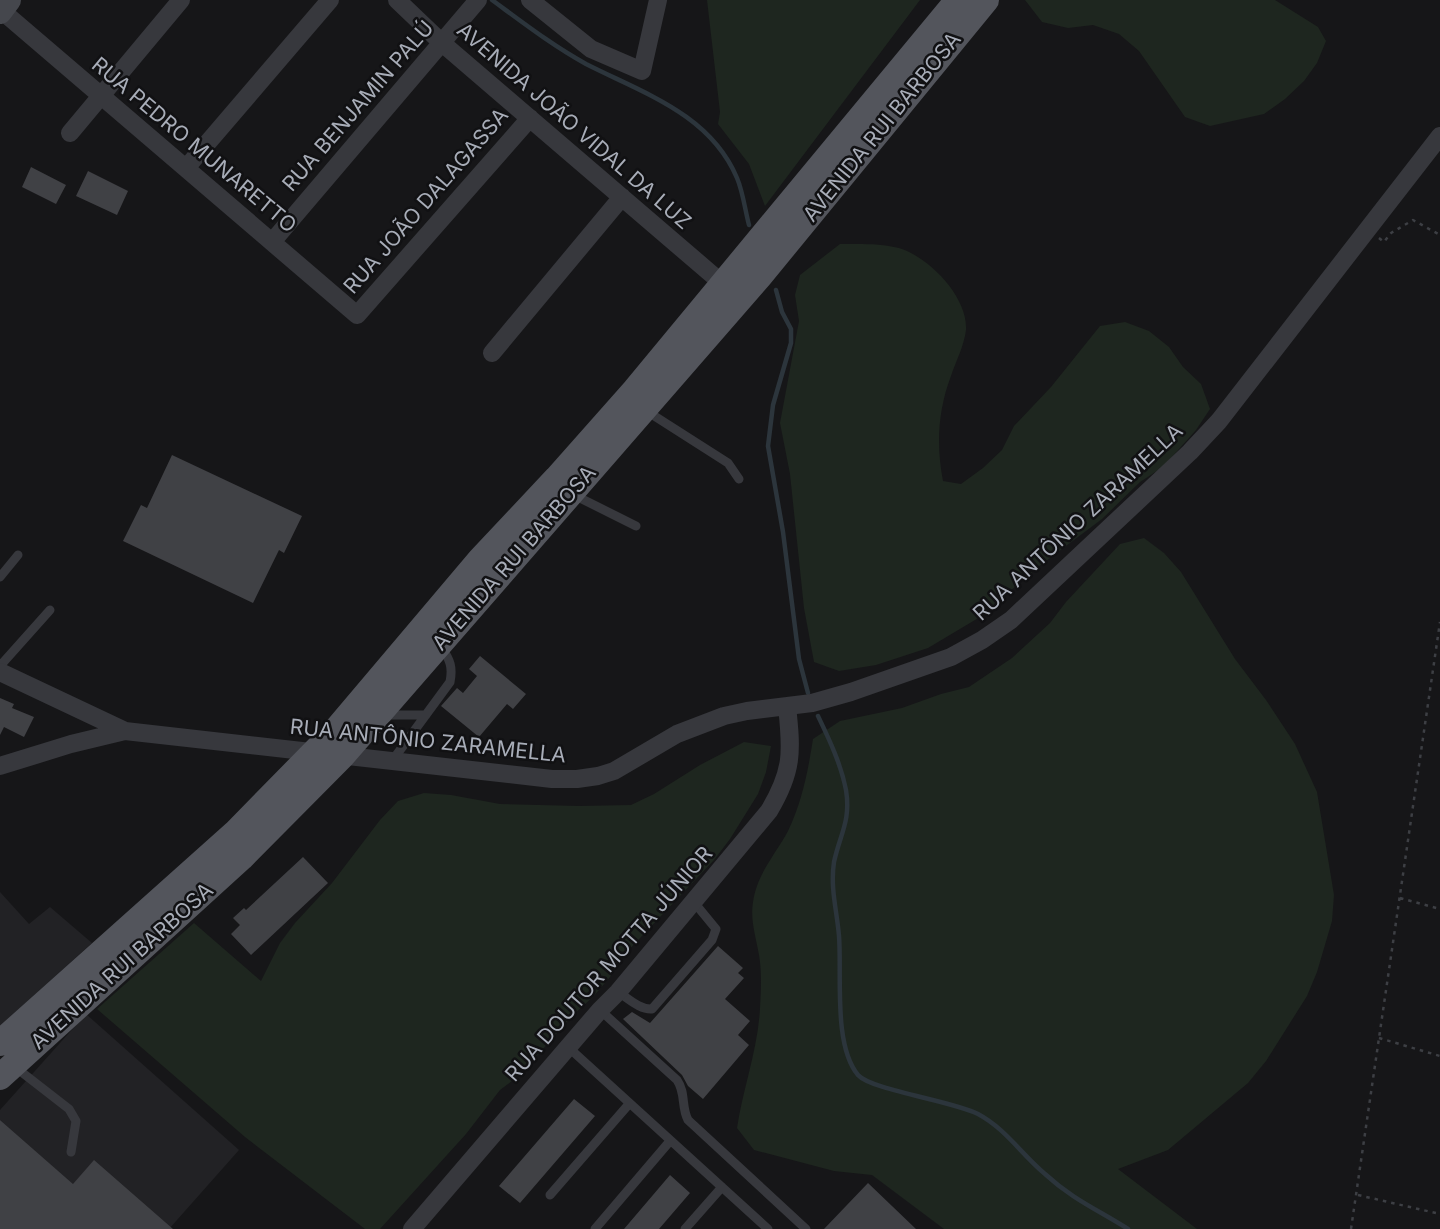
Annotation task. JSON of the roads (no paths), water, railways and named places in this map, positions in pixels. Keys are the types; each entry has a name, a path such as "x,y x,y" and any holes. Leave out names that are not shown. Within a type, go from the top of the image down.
{"main road":[{"name":"AVENIDA RUI BARBOSA","path":"6,1048 241,858 343,755 644,409 958,0"},
{"name":"AVENIDA RUI BARBOSA","path":"782,231 986,0"},
{"name":"AVENIDA RUI BARBOSA","path":"6,1048 235,833 315,752 480,560 609,420 723,284 750,270"}],"street":[{"path":"70,133 181,0"},
{"path":"186,168 330,0"},
{"name":"AVENIDA JOÃO VIDAL DA LUZ","path":"397,0 442,43 723,284"},
{"name":"RUA BENJAMIN PALÚ","path":"272,242 478,0"},
{"path":"530,0 591,49 642,71 658,0"},
{"name":"RUA PEDRO MUNARETTO","path":"3,8 101,96 358,315"},
{"name":"RUA JOÃO DALAGASSA","path":"358,315 530,118"},
{"name":"RUA ANTÔNIO ZARAMELLA","path":"125,731 552,779 597,776 634,761 677,734 700,724 747,711 825,700 951,657 1011,620 1190,452 1219,421 1440,136"},
{"path":"492,353 622,197"},
{"path":"0,672 125,731"},
{"name":"RUA DOUTOR MOTTA JÚNIOR","path":"412,1229 618,992 769,811 782,789 789,767 786,706"},
{"path":"0,766 125,731"}],"lane":[{"path":"644,409 728,463 739,479"},
{"path":"570,493 636,526"},
{"path":"0,577 18,555"},
{"path":"0,666 50,610"},
{"path":"392,761 450,682 450,659 439,644"},
{"path":"379,714 426,715"},
{"path":"618,992 640,1007 652,1009 712,940 716,929 693,901"},
{"path":"600,1010 677,1080 683,1089 688,1121 806,1229"},
{"path":"568,1047 766,1228"},
{"path":"6,1048 69,1109 76,1121 71,1152"},
{"path":"550,1195 629,1104"},
{"path":"595,1229 670,1141"},
{"path":"685,1229 722,1187"}],"waterway":[{"path":"492,0 574,57 652,96 692,121 710,137 725,156 739,183 749,225"},
{"path":"776,290 782,312 791,329 791,343 773,405 768,446 783,532 799,659 808,693"},
{"path":"818,716 838,761 846,790 846,819 834,862 833,881 839,936 840,1009 850,1062 858,1075 879,1086 966,1109 988,1120 1055,1183 1128,1229"}]}
